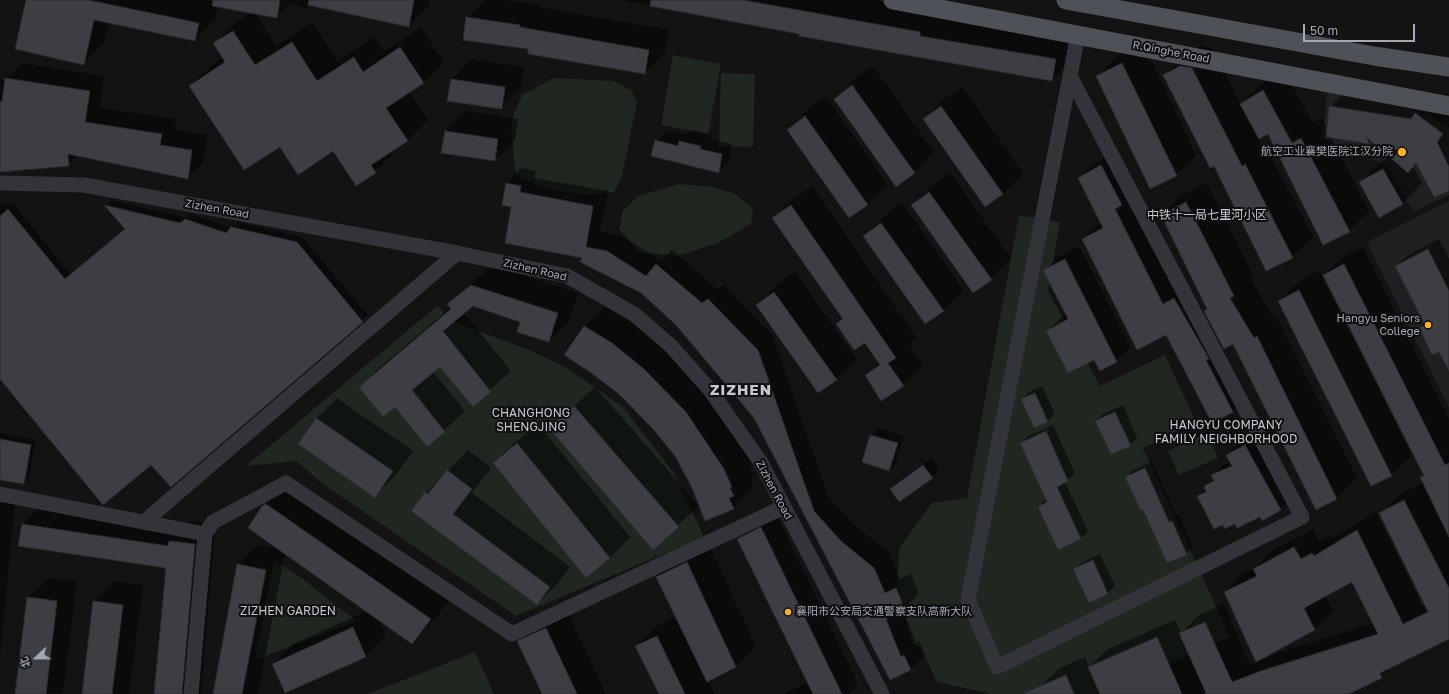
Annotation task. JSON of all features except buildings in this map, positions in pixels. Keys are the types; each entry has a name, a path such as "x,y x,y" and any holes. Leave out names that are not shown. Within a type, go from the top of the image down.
{"main road":[{"name":"R.Qinghe Road","path":"893,0 1078,34 1449,106"},
{"path":"1078,1 1374,56 1449,66"},
{"path":"1374,56 1443,56 1449,53"},
{"path":"1421,100 1449,113"}],"street":[{"path":"1070,76 1302,516 997,667 968,600 1078,34"},
{"name":"Zizhen Road","path":"0,183 84,185 457,253 567,276 634,314 671,346 710,390 760,462 882,694"},
{"path":"144,522 457,253"},
{"path":"191,694 205,534 213,522 286,483 512,634 784,507"},
{"path":"0,494 205,534"}],"shaded area":[{"path":"673,55 721,64 708,134 661,125"},
{"path":"721,73 755,74 753,147 719,146"},
{"path":"554,78 614,81 631,90 637,102 622,177 614,192 587,195 543,188 516,175 511,127 514,114 522,95"},
{"name":"航空工业襄樊医院江汉分院","path":"1328,88 1415,110 1449,127 1449,195 1413,212 1387,165 1322,139"},
{"path":"678,184 707,186 734,193 753,209 751,224 718,243 676,256 639,252 619,229 623,211 638,196"},
{"name":"Hangyu Seniors College","path":"1449,201 1449,408 1367,242"},
{"path":"1019,215 1060,222 1048,291 1100,386 1165,355 1196,422 1143,448 1230,637 1099,694 992,694 937,682 921,648 913,644 896,588 900,547 932,503 967,498"},
{"path":"438,305 449,320 532,351 569,369 623,407 674,473 704,537 516,616 323,484 296,461 246,466"},
{"path":"1207,433 1218,458 1179,475 1168,451"},
{"path":"274,560 300,577 357,621 255,660"},
{"path":"475,652 494,694 368,694"}],"place":[{"name":"航空工业襄樊医院江汉分院","path":"1402,152"},
{"name":"Hangyu Seniors College","path":"1428,325"},
{"name":"襄阳市公安局交通警察支队高新大队","path":"788,612"}],"district":[{"name":"中铁十一局七里河小区","path":"1207,215"},
{"name":"ZIZHEN","path":"741,390"},
{"name":"CHANGHONG SHENGJING","path":"531,420"},
{"name":"HANGYU COMPANY FAMILY NEIGHBORHOOD","path":"1226,432"},
{"name":"ZIZHEN GARDEN","path":"288,611"}]}
